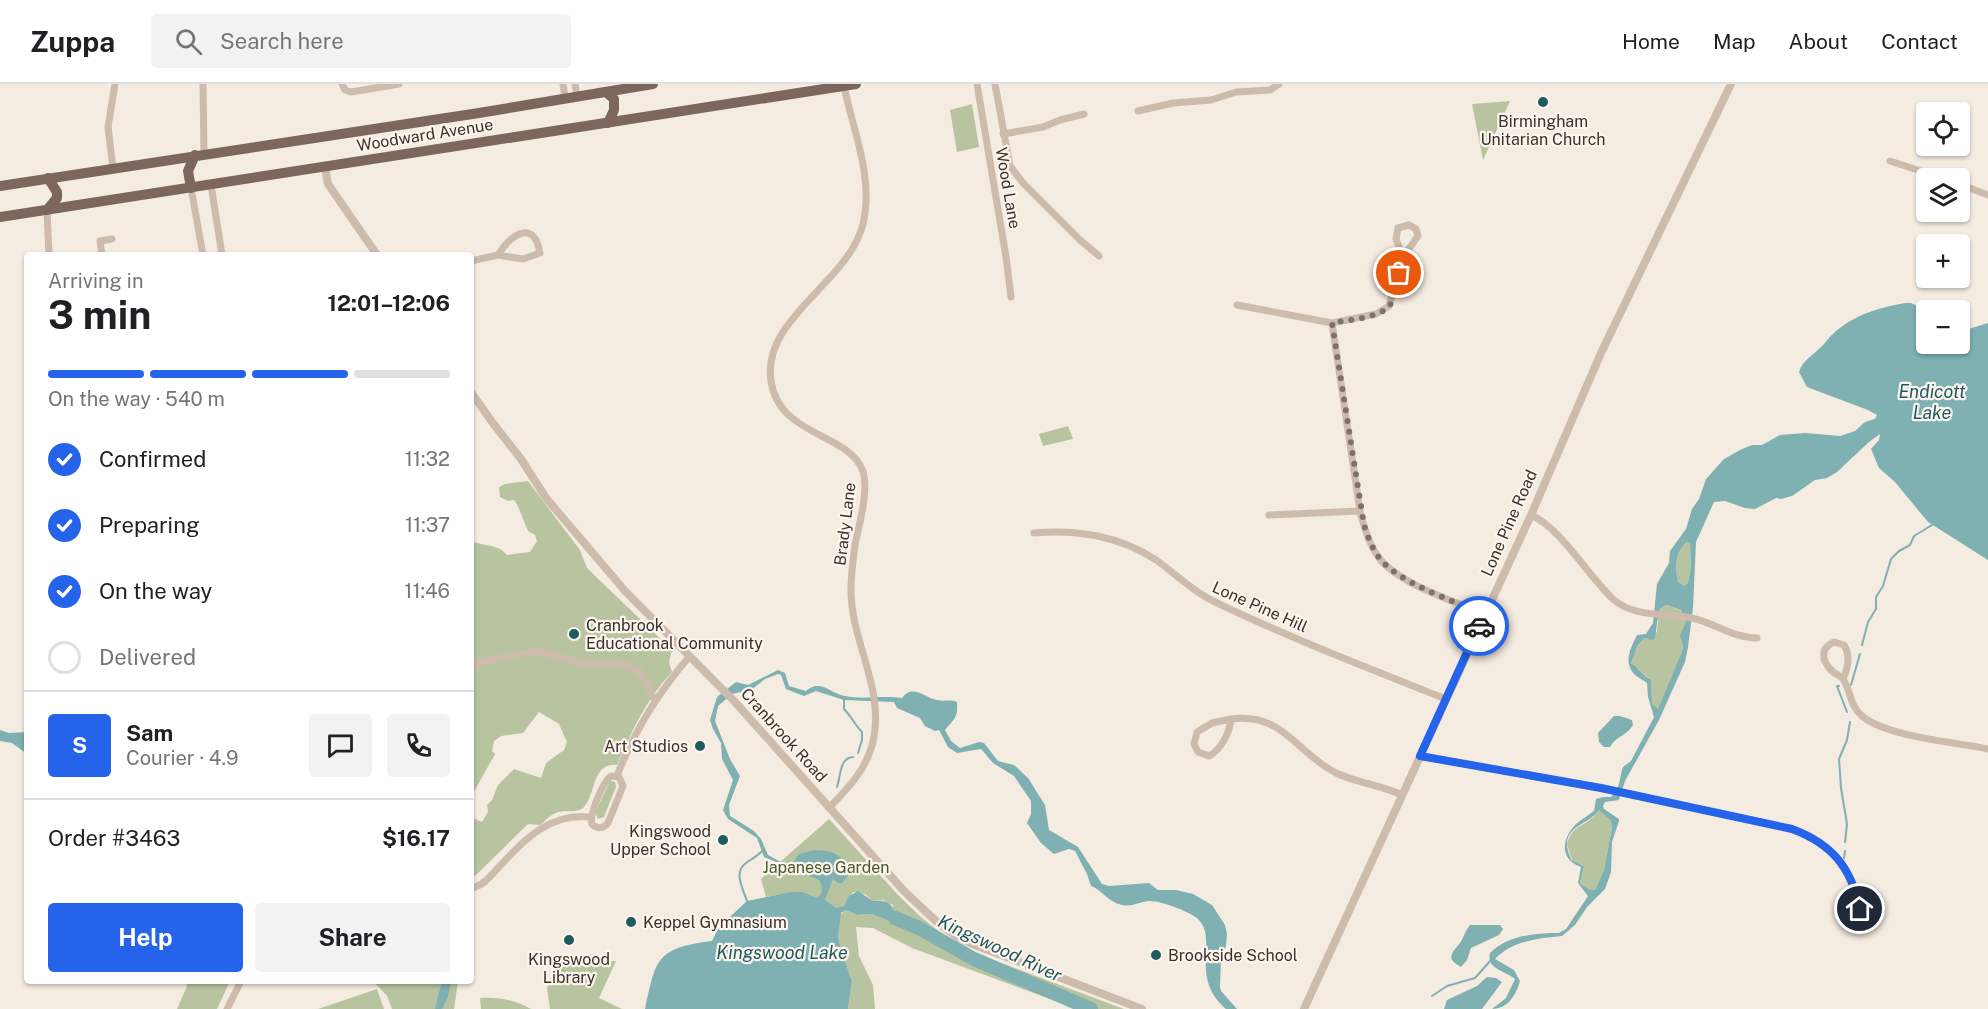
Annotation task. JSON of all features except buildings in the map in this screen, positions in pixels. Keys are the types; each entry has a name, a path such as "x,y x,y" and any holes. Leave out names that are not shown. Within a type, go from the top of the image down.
{"main road":[{"name":"Woodward Avenue","path":"0,217 856,84"},
{"name":"Woodward Avenue","path":"0,186 649,85"},
{"path":"606,92 614,99 614,110 608,123"},
{"path":"191,188 188,169 199,155"},
{"path":"47,210 57,198 57,192 48,178"}],"street":[{"path":"113,168 108,127 115,84"},
{"path":"199,155 203,84"},
{"path":"342,84 345,90 351,92 399,84"},
{"path":"563,84 571,97"},
{"path":"571,97 575,84"},
{"name":"Wood Lane","path":"977,84 1011,297"},
{"path":"995,84 1010,166 1080,240 1099,256"},
{"path":"1138,111 1173,103 1211,100 1236,92 1270,90 1279,84"},
{"name":"Lone Pine Road","path":"1304,1009 1531,514 1601,354 1731,84"},
{"name":"Brady Lane","path":"829,808 856,781 869,756 876,727 875,694 857,636 852,601 853,568 864,490 864,473 859,462 845,450 807,429 789,415 779,402 770,380 771,358 781,336 843,262 863,224 864,171 854,120 844,86"},
{"path":"1003,134 1043,127 1084,114"},
{"path":"1890,161 1916,170"},
{"path":"325,167 328,184 375,252"},
{"path":"211,184 222,252"},
{"path":"191,188 202,252"},
{"path":"1970,188 1988,195"},
{"path":"47,210 49,252"},
{"path":"474,260 498,255 523,260 540,253 537,240 530,235 523,234 511,237 498,255"},
{"path":"102,252 100,241 112,239"},
{"path":"1238,305 1332,323 1376,314 1386,309 1392,299 1403,257"},
{"path":"1332,323 1360,511 1373,548 1379,558 1394,572 1484,614"},
{"name":"Cranbrook Road","path":"474,396 521,459 552,506 625,591 735,702 897,883 935,921 975,945 1142,1009"},
{"path":"1269,515 1360,511"},
{"path":"1531,514 1544,522 1619,604 1653,613 1693,618 1742,638 1757,638"},
{"name":"Lone Pine Hill","path":"1034,533 1063,531 1087,534 1132,548 1155,560 1198,593 1215,602 1446,699"},
{"path":"1843,679 1849,662 1848,652 1844,645 1834,642 1824,650 1822,657 1828,667 1843,679 1857,711 1876,724 1904,733 1988,749"},
{"path":"474,663 537,651 581,663 623,664 635,668 642,674 655,700"},
{"path":"617,776 655,700 689,657"},
{"path":"1231,719 1229,728 1216,752 1209,756 1198,752 1194,744 1197,732 1212,723 1231,719 1246,718 1262,720 1283,732 1333,771 1402,795"},
{"path":"1420,756 1637,795 1804,833 1836,855 1854,887 1860,909"},
{"path":"617,776 623,786 607,824 601,828 596,827 590,817 607,778 617,776"},
{"path":"474,887 483,884 522,843 542,828 566,817 590,817"},
{"path":"227,1009 240,984"}],"green space":[{"path":"1510,101 1483,160 1472,104"},
{"path":"972,104 979,147 957,152 950,110"},
{"path":"1068,426 1073,439 1043,446 1039,434"},
{"path":"528,481 580,550 587,568 672,650 669,662 672,672 647,704 617,765 603,768 599,774 584,807 556,813 540,825 528,824 474,875 474,818 482,822 488,812 487,805 492,800 498,785 514,769 541,778 546,763 564,750 567,742 559,724 539,712 523,733 501,736 494,741 492,751 495,754 474,792 474,542 495,547 507,555 530,552 537,541 535,535 528,531 514,500 508,501 500,497 499,487"},
{"path":"1687,542 1690,544 1691,566 1688,583 1684,586 1678,583 1676,567 1680,551"},
{"path":"1669,605 1682,611 1686,622 1682,651 1658,710 1652,704 1651,680 1631,663 1638,645 1645,638 1649,639 1657,632 1659,610"},
{"path":"611,781 615,782 616,787 604,817 598,819 596,811"},
{"path":"1599,810 1611,821 1612,828 1604,870 1595,890 1588,889 1580,883 1584,866 1572,861 1567,844 1573,832"},
{"name":"Japanese Garden","path":"829,819 899,896 922,918 959,947 1124,1009 1077,1009 912,948 873,928 856,927 859,956 873,985 875,1009 848,1009 852,981 838,936 840,915 846,910 857,915 872,914 889,921 893,905 883,900 873,901 865,894 853,892 844,906 838,909 804,894 766,897 761,879"},
{"path":"557,960 616,961 599,998 622,1009 550,1009 547,988"},
{"path":"187,984 229,984 217,1009 177,1009"},
{"path":"376,984 458,984 454,1009 392,1009 387,996"},
{"path":"377,989 384,1009 318,1009"},
{"path":"480,998 507,1000 531,1009 481,1009"}],"water":[{"name":"Endicott Lake","path":"1905,303 1916,306 1916,354 1970,354 1970,329 1988,323 1988,560 1928,522 1895,482 1879,468 1871,449 1879,440 1880,434 1837,472 1827,478 1815,480 1792,496 1776,498 1755,509 1725,501 1714,502 1696,542 1693,608 1685,662 1659,720 1625,781 1619,800 1605,802 1603,806 1619,819 1612,842 1611,872 1605,889 1587,907 1575,925 1562,936 1535,939 1518,944 1495,959 1514,970 1520,981 1507,1004 1492,1009 1506,998 1515,979 1491,963 1490,953 1505,942 1514,939 1559,933 1566,929 1588,896 1578,883 1581,867 1569,860 1565,843 1570,831 1575,825 1594,811 1596,799 1611,797 1614,794 1623,767 1631,761 1654,717 1648,697 1647,683 1635,675 1631,669 1629,654 1637,635 1646,634 1653,623 1657,584 1669,563 1670,551 1686,529 1692,509 1699,499 1706,479 1724,459 1752,445 1762,445 1780,435 1805,433 1840,436 1855,431 1865,422 1875,419 1877,415 1868,410 1807,387 1799,372 1805,361 1841,327 1876,310","holes":["1687,542 1690,544 1691,566 1688,583 1684,586 1678,582 1676,566 1680,550","1668,605 1681,610 1686,622 1680,635 1682,651 1658,709 1652,704 1651,680 1631,663 1638,645 1645,638 1652,640 1655,638 1659,610","1599,810 1611,821 1612,828 1604,870 1595,890 1588,889 1580,883 1584,866 1571,860 1567,845 1570,833"]},
{"name":"Kingswood Lake","path":"778,670 785,673 789,686 806,691 811,687 821,686 840,695 867,698 902,698 910,692 915,692 937,700 957,702 955,718 945,730 951,741 960,748 979,742 984,743 998,761 1014,765 1028,778 1045,805 1049,830 1078,847 1102,884 1109,886 1149,883 1158,890 1176,890 1193,894 1212,905 1225,925 1227,934 1226,946 1221,959 1220,987 1237,1009 1226,1009 1215,997 1209,985 1206,972 1206,938 1199,920 1183,910 1160,902 1149,901 1122,905 1091,886 1075,851 1069,849 1054,854 1041,843 1027,823 1031,814 1031,801 1014,776 993,763 981,749 957,753 948,747 939,730 935,731 925,726 920,718 897,708 894,702 844,700 816,691 804,696 786,689 781,675 778,674 765,679 751,690 732,694 718,706 715,721 730,759 740,776 729,805 730,816 754,831 761,839 768,855 779,861 793,864 798,855 821,850 836,854 847,865 850,873 842,883 833,879 825,900 836,908 844,906 849,896 858,891 873,901 889,903 893,908 895,918 889,921 872,914 857,915 846,910 841,913 838,936 852,981 848,1009 645,1009 656,967 669,952 693,944 712,941 719,927 747,901 791,892 802,892 817,898 822,892 819,880 764,857 757,838 728,819 723,810 733,780 722,759 721,743 710,720 717,697 736,682 748,685"},
{"path":"1614,716 1632,720 1633,725 1610,747 1604,747 1599,742 1598,733"},
{"path":"0,730 9,733 24,732 24,752 12,743 0,741"},
{"path":"1470,925 1500,925 1503,929 1499,935 1471,948 1467,960 1461,967 1453,961 1452,956"},
{"path":"1487,977 1496,978 1502,982 1482,1009 1444,1009 1447,1000 1477,986"},
{"path":"441,984 450,984 448,997 442,1009 435,1009"}],"waterway":[{"path":"1862,645 1868,622 1876,609 1876,597 1883,586 1891,559 1910,545 1914,536 1932,525"},
{"path":"1851,685 1860,654"},
{"path":"1839,686 1837,686 1847,712"},
{"path":"844,698 844,709 862,732 858,753"},
{"path":"1845,842 1847,824 1839,759 1847,740 1850,722"},
{"path":"837,787 843,764 848,758 853,757"},
{"path":"747,901 740,881 740,871 746,863 762,851"},
{"path":"1844,858 1845,851"},
{"name":"Kingswood River","path":"895,918 919,928 974,959 1091,1009"},
{"path":"1432,996 1447,986 1475,978 1492,959"}],"way so far":[{"path":"1399,273 1389,306 1382,312 1332,323 1360,511 1373,548 1387,566 1402,578 1484,614 1479,626"}],"place":[{"name":"Birmingham Unitarian Church","path":"1543,102"},
{"name":"Cranbrook Educational Community","path":"574,634"},
{"name":"Art Studios","path":"700,746"},
{"name":"Kingswood Upper School","path":"723,840"},
{"name":"Keppel Gymnasium","path":"631,922"},
{"name":"Kingswood Library","path":"569,940"},
{"name":"Brookside School","path":"1156,955"}],"route":[{"path":"1479,626 1420,756 1601,788 1783,826 1804,833 1836,855 1854,887 1860,909"}]}
